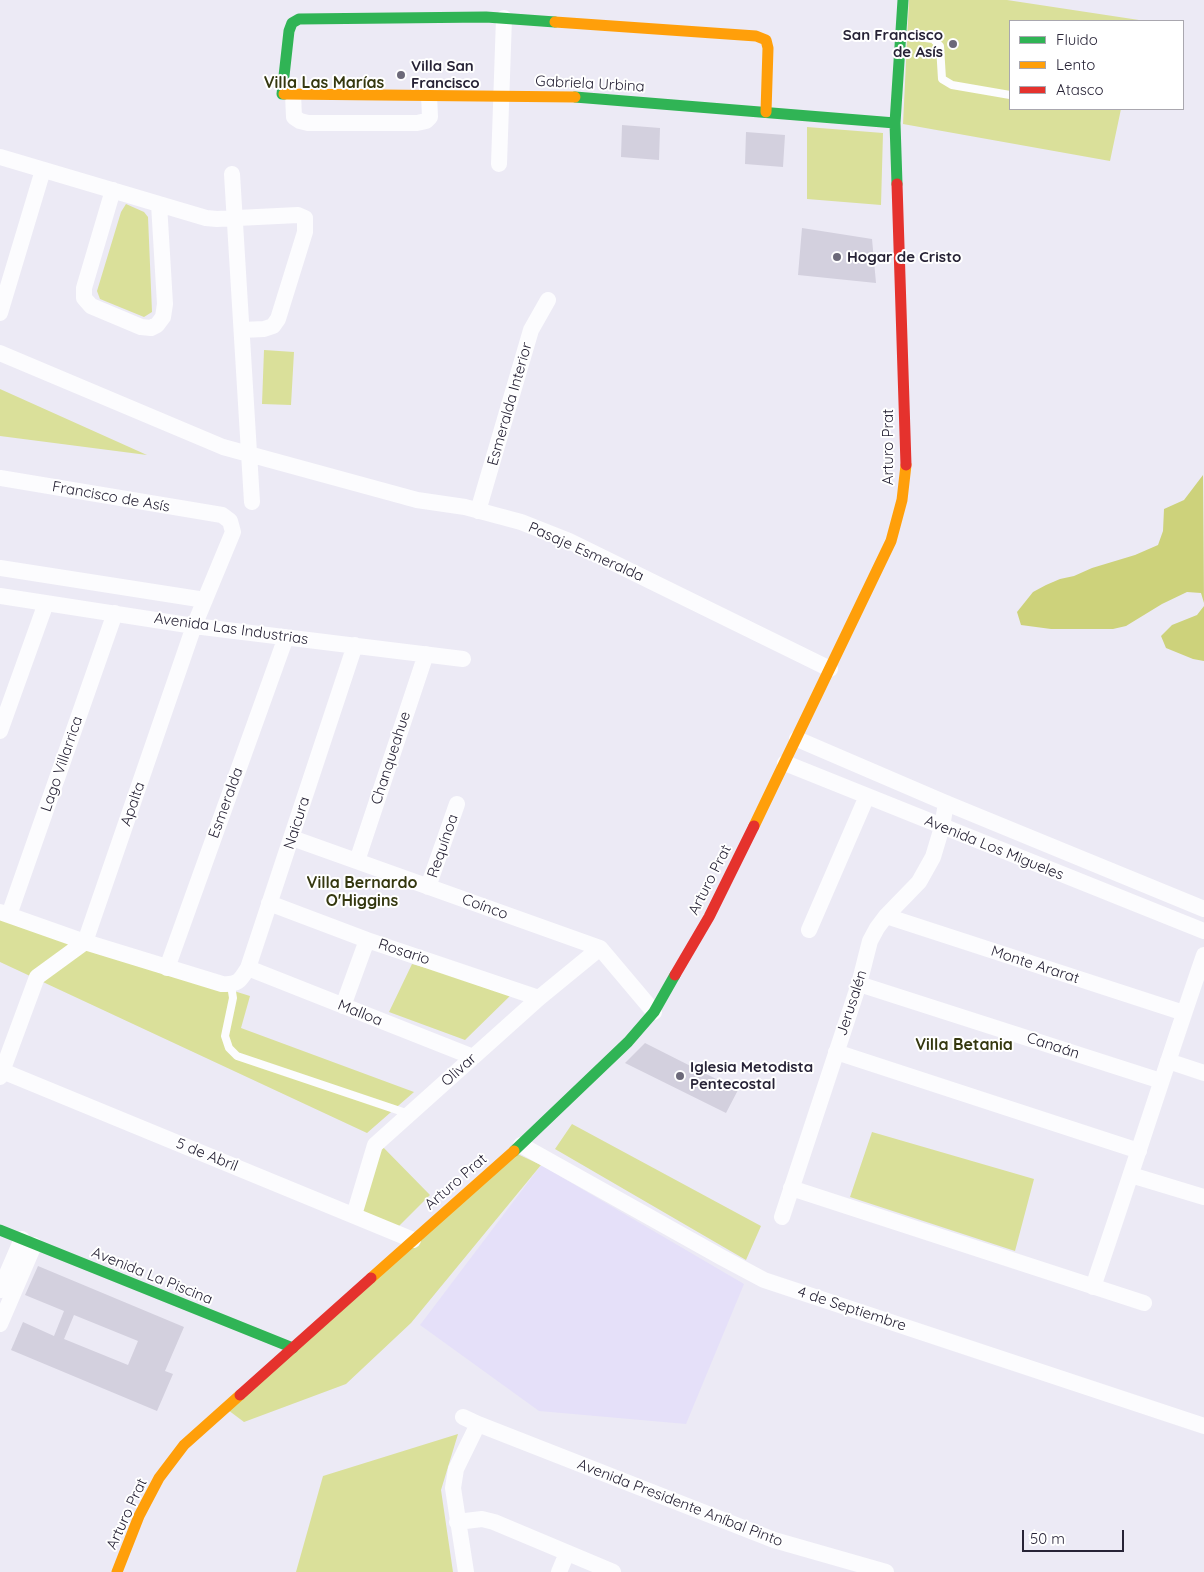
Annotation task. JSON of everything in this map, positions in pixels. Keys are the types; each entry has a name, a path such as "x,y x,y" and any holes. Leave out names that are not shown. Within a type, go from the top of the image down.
{"main road":[{"name":"Arturo Prat","path":"117,1572 139,1516 160,1478 184,1445 521,1145 628,1042 654,1012 709,917 797,739 891,541 902,500 906,469 895,123 903,0"},
{"path":"287,94 289,31 292,23 299,19 504,18 756,36 766,40 768,48 766,112"},
{"name":"Gabriela Urbina","path":"287,94 586,97 895,123"},
{"name":"Avenida La Piscina","path":"0,1230 292,1348"}],"street":[{"path":"499,164 504,18"},
{"path":"287,94 294,117 308,123 417,123 426,121 430,117 429,95"},
{"path":"0,157 206,218 298,214 305,218 305,232 278,319 273,326 264,329 242,330"},
{"path":"0,313 43,170"},
{"path":"232,174 252,502"},
{"path":"114,190 84,288 84,298 91,306 142,327 151,328 157,325 163,317 165,304 159,204"},
{"name":"Esmeralda Interior","path":"478,511 531,330 548,300"},
{"name":"Pasaje Esmeralda","path":"0,353 223,447 418,500 465,507 521,522 570,541 830,669"},
{"name":"Francisco de Asís","path":"0,478 222,516"},
{"name":"Apalta","path":"85,942 194,626 234,532 230,521 222,516"},
{"name":"Avenida Las Industrias","path":"0,568 205,600"},
{"name":"Avenida Las Industrias","path":"0,596 194,626 463,659"},
{"path":"0,731 46,603"},
{"name":"Lago Villarrica","path":"5,914 115,613"},
{"name":"Esmeralda","path":"167,968 286,637"},
{"name":"Naicura","path":"226,985 239,982 248,968 355,645"},
{"name":"Chanqueahue","path":"357,861 426,654"},
{"name":"Avenida Los Migueles","path":"797,739 946,803 1204,909"},
{"name":"Avenida Los Migueles","path":"785,763 1204,931"},
{"path":"809,930 867,796"},
{"name":"Jerusalén","path":"782,1217 859,984 870,941 886,916 919,882 933,857 942,827 946,803"},
{"name":"Requínoa","path":"428,887 457,804"},
{"name":"Coínco","path":"292,838 600,948"},
{"name":"Rosario","path":"269,903 367,940 539,998"},
{"path":"5,914 85,942 226,985"},
{"name":"Monte Ararat","path":"886,916 1184,1014"},
{"path":"343,1006 367,940"},
{"path":"1,1072 37,976 85,942"},
{"path":"600,948 654,1012"},
{"name":"Olivar","path":"354,1215 376,1144 539,998 600,948"},
{"path":"1093,1287 1204,955"},
{"name":"Malloa","path":"248,968 472,1057"},
{"name":"Canaán","path":"859,984 1161,1081"},
{"path":"836,1052 1139,1151"},
{"path":"1168,1061 1204,1073"},
{"name":"5 de Abril","path":"1,1072 413,1240"},
{"name":"4 de Septiembre","path":"521,1145 764,1280 1204,1426"},
{"path":"1132,1175 1204,1197"},
{"path":"791,1188 1144,1303"},
{"path":"0,1290 28,1242"},
{"path":"0,1324 28,1242"},
{"name":"Avenida Presidente Aníbal Pinto","path":"462,1416 478,1424 774,1540 886,1572"},
{"path":"466,1572 453,1488 456,1469 478,1424"},
{"path":"457,1522 482,1519 494,1522 613,1572"},
{"path":"559,1572 567,1553"}],"lane":[{"path":"901,35 933,39 940,46 942,79 945,82 952,85 1009,95"},
{"path":"226,985 232,998 225,1036 229,1048 237,1056 409,1114"}],"shaded area":[{"path":"541,1165 744,1284 686,1424 539,1411 420,1325"}],"green space":[{"path":"909,0 1007,0 1139,20 1009,20 1009,110 1121,110 1110,161 903,124"},
{"path":"807,127 883,133 881,205 807,199"},
{"path":"126,204 144,212 148,217 152,312 144,317 100,299 97,291 121,212"},
{"path":"264,350 294,352 291,405 262,404"},
{"path":"0,389 147,455 0,436"},
{"path":"1203,475 1204,603 1201,593 1187,592 1162,604 1126,626 1113,629 1051,629 1021,625 1017,612 1033,592 1060,579 1135,555 1158,545 1163,531 1164,509 1184,500"},
{"path":"1204,606 1204,661 1193,659 1166,648 1161,636 1172,625 1197,615"},
{"path":"0,918 250,996 241,1028 414,1092 367,1133 0,962"},
{"path":"412,964 514,992 465,1040 389,1012"},
{"path":"572,1124 761,1226 746,1260 555,1149"},
{"path":"872,1132 1034,1179 1015,1251 850,1197"},
{"path":"379,1143 430,1195 397,1228 350,1206"},
{"path":"511,1151 541,1165 411,1323 346,1384 244,1422 228,1410"},
{"path":"458,1434 441,1490 453,1572 296,1572 323,1476"}],"building":[{"path":"622,125 660,128 659,160 621,157"},
{"path":"746,132 785,135 783,167 745,164"},
{"name":"Hogar de Cristo","path":"802,228 872,239 876,283 798,275"},
{"name":"Iglesia Metodista Pentecostal","path":"645,1043 738,1090 726,1113 625,1063"},
{"path":"38,1266 184,1327 165,1371 173,1374 157,1411 11,1350 23,1322 54,1336 64,1311 25,1295","holes":["74,1315 138,1341 128,1365 64,1339"]}],"traffic: fast":[{"path":"897,184 895,123 903,0"},
{"path":"284,94 282,94 289,31 292,23 299,19 486,17 555,22"},
{"path":"575,97 895,123"},
{"path":"514,1151 628,1042 654,1012 675,975"},
{"path":"0,1230 293,1348"}],"traffic: slow":[{"path":"555,22 756,36 766,40 768,48 766,112"},
{"path":"284,94 575,97"},
{"path":"754,826 891,541 902,500 906,465"},
{"path":"371,1278 514,1151"},
{"path":"117,1572 139,1516 159,1478 184,1445 240,1395"}],"traffic: jam":[{"path":"897,184 906,465"},
{"path":"675,975 709,917 754,826"},
{"path":"240,1395 371,1278"}],"place":[{"name":"San Francisco de Asís","path":"953,44"},
{"name":"Villa San Francisco","path":"401,75"},
{"name":"Hogar de Cristo","path":"837,257"},
{"name":"Iglesia Metodista Pentecostal","path":"680,1076"}],"district":[{"name":"Villa Las Marías","path":"324,83"},
{"name":"Villa Bernardo O'Higgins","path":"362,892"},
{"name":"Villa Betania","path":"964,1045"}]}
